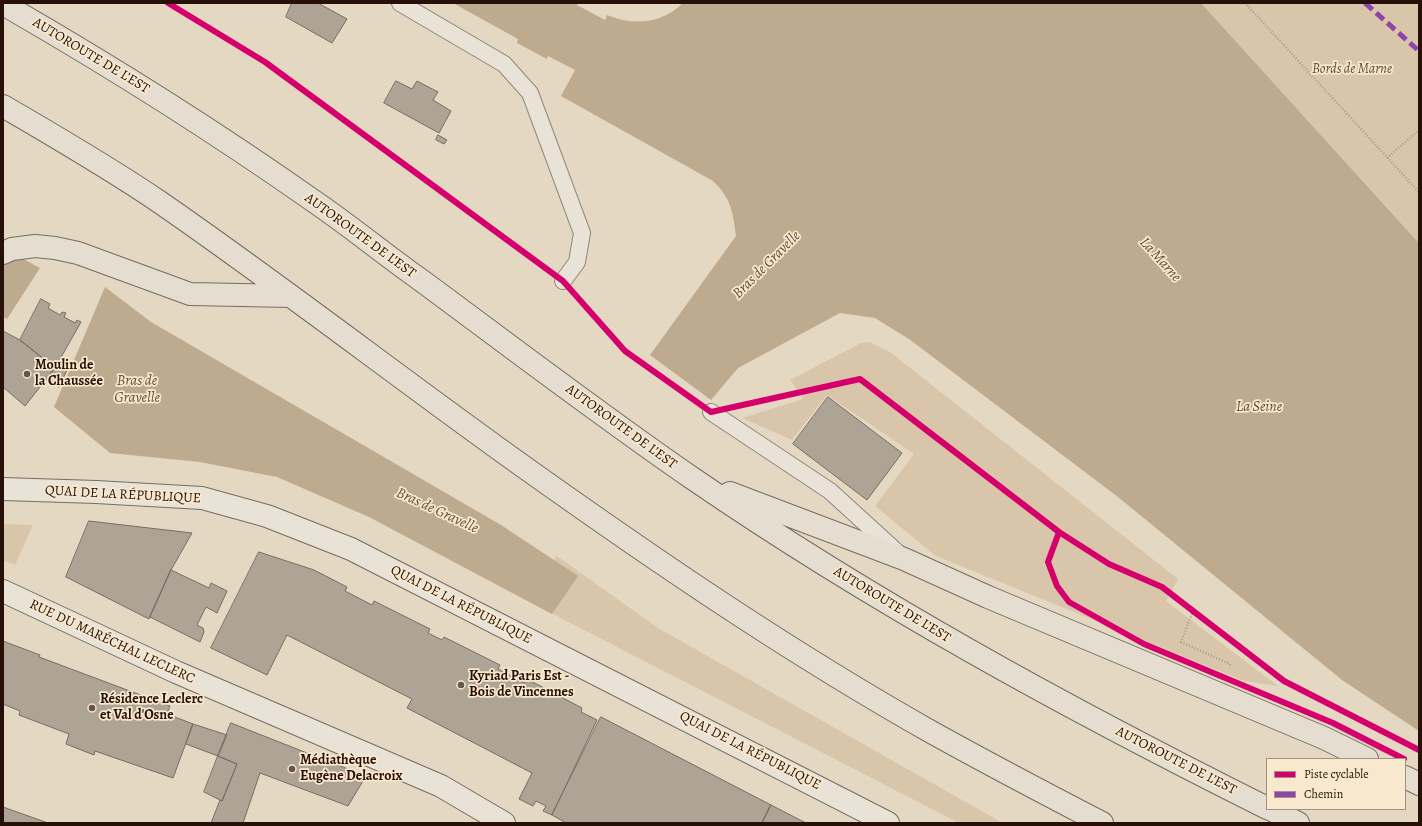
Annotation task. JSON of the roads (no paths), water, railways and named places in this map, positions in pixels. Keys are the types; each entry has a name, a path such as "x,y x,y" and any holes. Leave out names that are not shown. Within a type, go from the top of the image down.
{"highway":[{"name":"AUTOROUTE DE L’EST","path":"3,4 104,63 316,203 573,393 671,463 787,542 961,647 1062,702 1266,807"},
{"path":"3,106 52,134 158,201 291,296 521,465 616,532 734,611 931,732 1102,823"},
{"path":"3,253 12,249 35,246 62,249 112,264 190,294 291,296"},
{"path":"694,479 904,560 988,597 1324,738 1365,758"},
{"path":"1406,778 1419,784"},
{"path":"1272,810 1298,823"}],"main road":[{"name":"QUAI DE LA RÉPUBLIQUE","path":"3,489 96,492 202,498 267,516 351,549 888,823"},
{"name":"RUE DU MARÉCHAL LECLERC","path":"3,591 176,672 440,786 504,823"}],"lane":[{"path":"400,3 504,64 530,93 582,233 577,262 563,281"},
{"path":"712,412 830,491 868,524 904,560"}],"water":[{"name":"La Seine","path":"453,3 578,3 577,5 605,20 607,15 617,19 637,22 657,19 675,10 683,3 1201,3 1419,243 1419,731 1342,680 1118,497 909,339 875,318 840,313 738,368 711,400 650,355 736,236 734,220 724,193 713,181 561,96 575,70 548,56 547,59 517,43 518,39"},
{"path":"3,248 40,268 7,319 3,317"},
{"name":"Bras de Gravelle","path":"105,287 151,322 501,525 578,576 552,614 369,517 277,477 200,462 110,453 54,407"}],"place":[{"name":"Moulin de la Chaussée","path":"27,374"},
{"name":"Kyriad Paris Est - Bois de Vincennes","path":"461,685"},
{"name":"Résidence Leclerc et Val d'Osne","path":"92,708"},
{"name":"Médiathèque Eugène Delacroix","path":"292,769"}],"park label":[{"name":"Bords de Marne","path":"1352,70"}],"water label":[{"name":"La Marne","path":"1160,260"}]}
